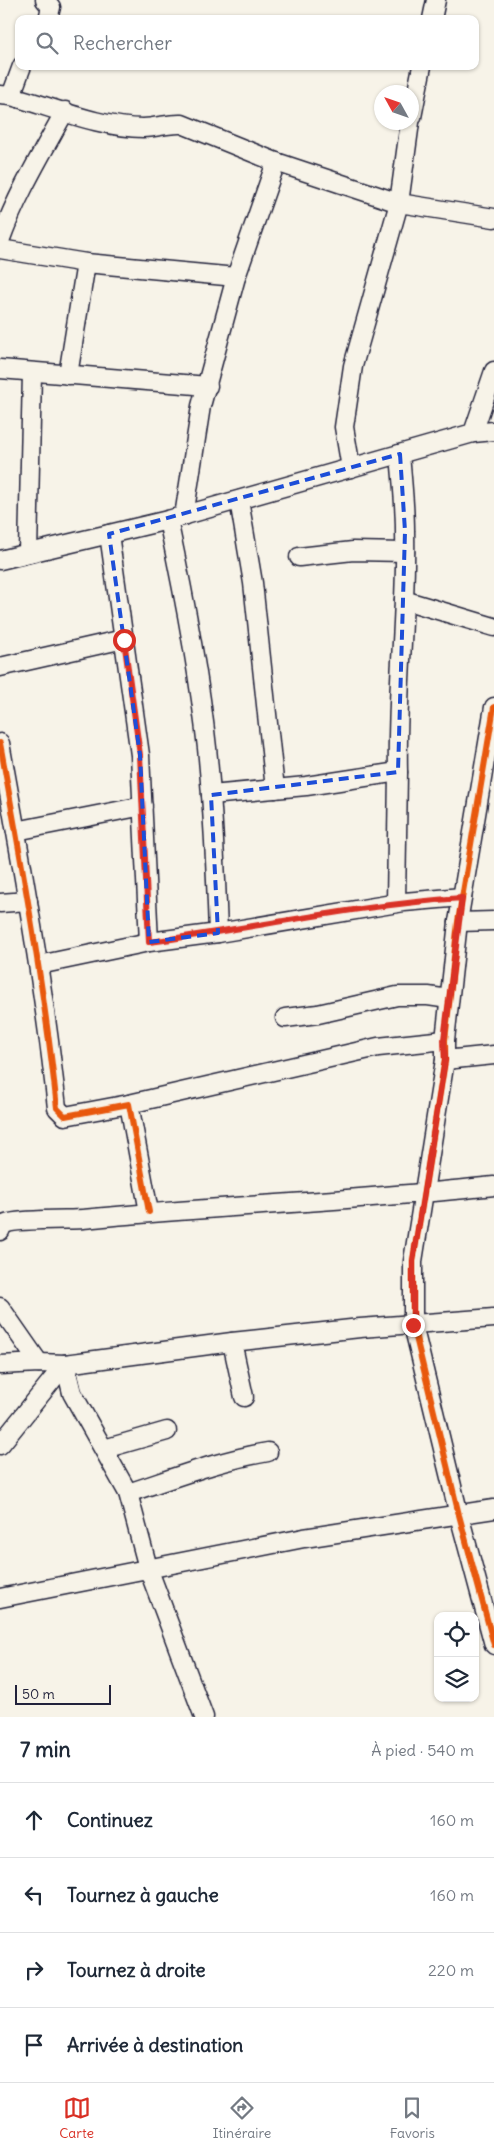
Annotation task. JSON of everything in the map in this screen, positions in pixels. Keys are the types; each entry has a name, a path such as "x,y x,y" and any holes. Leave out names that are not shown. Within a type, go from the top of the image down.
{"street":[{"path":"45,0 51,7 49,15"},
{"path":"433,15 436,0"},
{"path":"20,70 6,95 103,123 144,128 169,123 182,124 276,162 399,203 494,218"},
{"path":"418,85 421,70"},
{"path":"0,241 30,175 65,111"},
{"path":"351,468 344,427 353,366 399,203 409,130"},
{"path":"218,933 207,746 176,518 201,406 208,386 236,277 276,162"},
{"path":"0,249 86,263 236,277"},
{"path":"68,375 86,263"},
{"path":"0,369 208,386"},
{"path":"473,434 494,372"},
{"path":"28,553 32,373"},
{"path":"0,560 176,518 473,434 494,431"},
{"path":"396,903 397,724 405,552 400,454"},
{"path":"239,500 253,583 275,789"},
{"path":"109,534 138,746 143,806 149,942"},
{"path":"299,557 353,551 405,552"},
{"path":"404,600 494,627"},
{"path":"0,667 124,640"},
{"path":"494,707 488,782 458,922 444,1040 445,1060 413,1261 413,1325 458,1515 494,1645"},
{"path":"0,744 40,965 57,1108 60,1113 65,1116 129,1104 378,1047 444,1040"},
{"path":"211,795 275,789 398,772"},
{"path":"16,830 143,806"},
{"path":"40,965 149,942 218,933 396,903 462,898"},
{"path":"0,902 28,901"},
{"path":"458,922 494,921"},
{"path":"285,1018 318,1014 397,996 428,996 450,999"},
{"path":"445,1060 494,1054"},
{"path":"129,1104 149,1212"},
{"path":"0,1231 5,1224 15,1221 60,1221 149,1212 424,1193 494,1186"},
{"path":"0,1307 39,1363"},
{"path":"0,1366 39,1363 65,1364 232,1342 360,1328 494,1318"},
{"path":"232,1342 244,1397"},
{"path":"0,1445 65,1364"},
{"path":"65,1364 72,1393 128,1492 148,1568 204,1717"},
{"path":"104,1449 167,1432"},
{"path":"128,1492 234,1458 268,1452"},
{"path":"0,1598 304,1538 494,1508"}],"highlighted area":[{"path":"400,454 405,531 398,772 211,795 218,933 149,942 140,755 109,534"}],"cycle path":[{"path":"494,707 458,922 445,1040 445,1060 413,1261 413,1325 459,1515 494,1645"},
{"path":"0,743 39,971 57,1108 65,1116 129,1104 149,1212"}],"route":[{"path":"124,640 140,755 149,942 218,933 328,913 404,902 462,898 444,1040 445,1060 412,1268 413,1325"}]}
